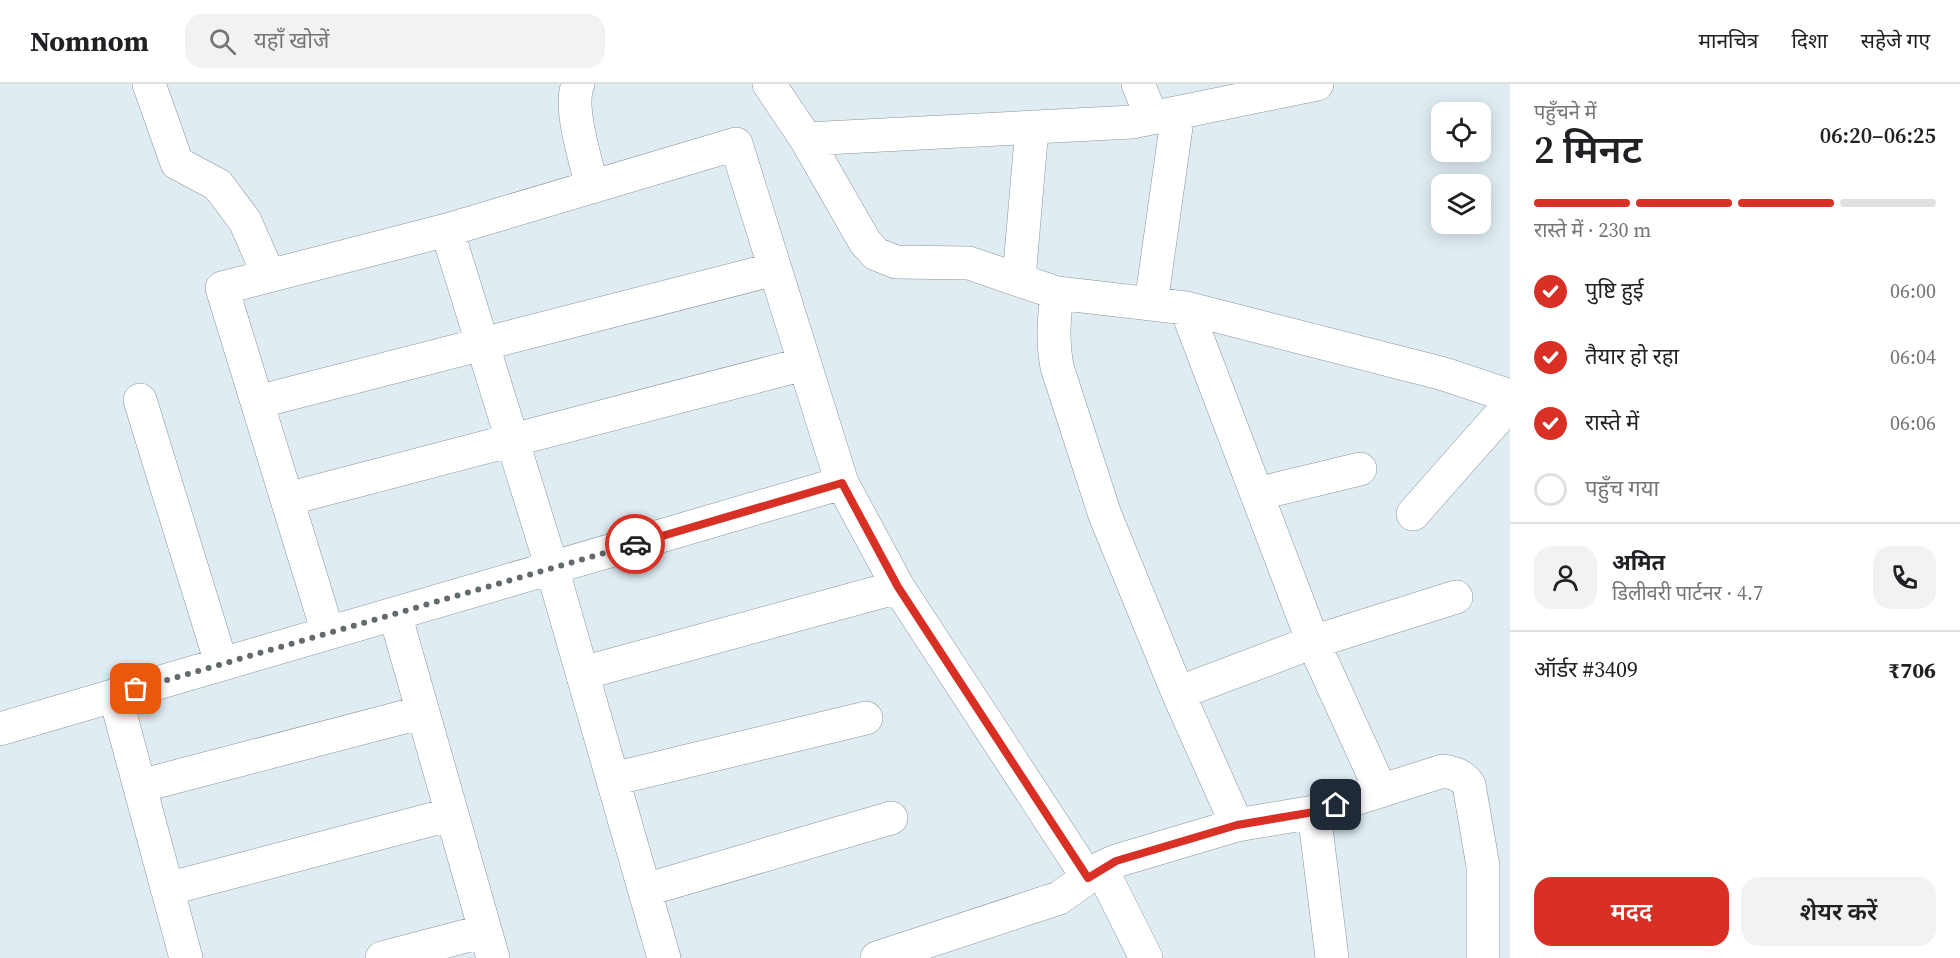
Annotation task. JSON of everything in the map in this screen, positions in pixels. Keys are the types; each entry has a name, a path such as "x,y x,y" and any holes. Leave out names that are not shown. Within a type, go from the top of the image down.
{"street":[{"path":"149,84 177,163 218,185 245,221 268,276"},
{"path":"578,84 574,106 592,187"},
{"path":"769,84 806,139 865,242 876,254 896,262 969,263 1057,292 1185,308 1444,374 1510,396"},
{"path":"1138,84 1165,116 1151,304"},
{"path":"806,139 1132,122 1306,85"},
{"path":"1019,279 1032,128"},
{"path":"328,633 222,288 447,230 736,144 842,483 898,587 1094,873 1146,958"},
{"path":"447,230 552,568 664,958"},
{"path":"257,402 774,269"},
{"path":"1057,292 1053,330 1053,347 1057,367 1105,515 1178,693 1237,825"},
{"path":"1185,308 1313,642 1381,791"},
{"path":"287,499 804,364"},
{"path":"140,400 221,663"},
{"path":"1413,514 1510,404"},
{"path":"1257,494 1360,469"},
{"path":"0,729 842,483"},
{"path":"583,673 898,587"},
{"path":"1178,693 1313,642 1456,597"},
{"path":"382,958 489,945 395,614"},
{"path":"115,696 186,958"},
{"path":"140,786 423,712"},
{"path":"613,779 866,718"},
{"path":"877,958 1059,898 1094,873 1116,861 1237,825 1314,812 1443,771 1455,773 1464,778 1469,785 1483,866 1483,958"},
{"path":"1314,812 1332,958"},
{"path":"167,889 452,814"},
{"path":"645,890 891,818"}],"way so far":[{"path":"136,689 635,544"}],"route":[{"path":"635,544 842,483 898,587 1088,878 1101,868 1116,861 1237,825 1314,812 1336,805"}]}
